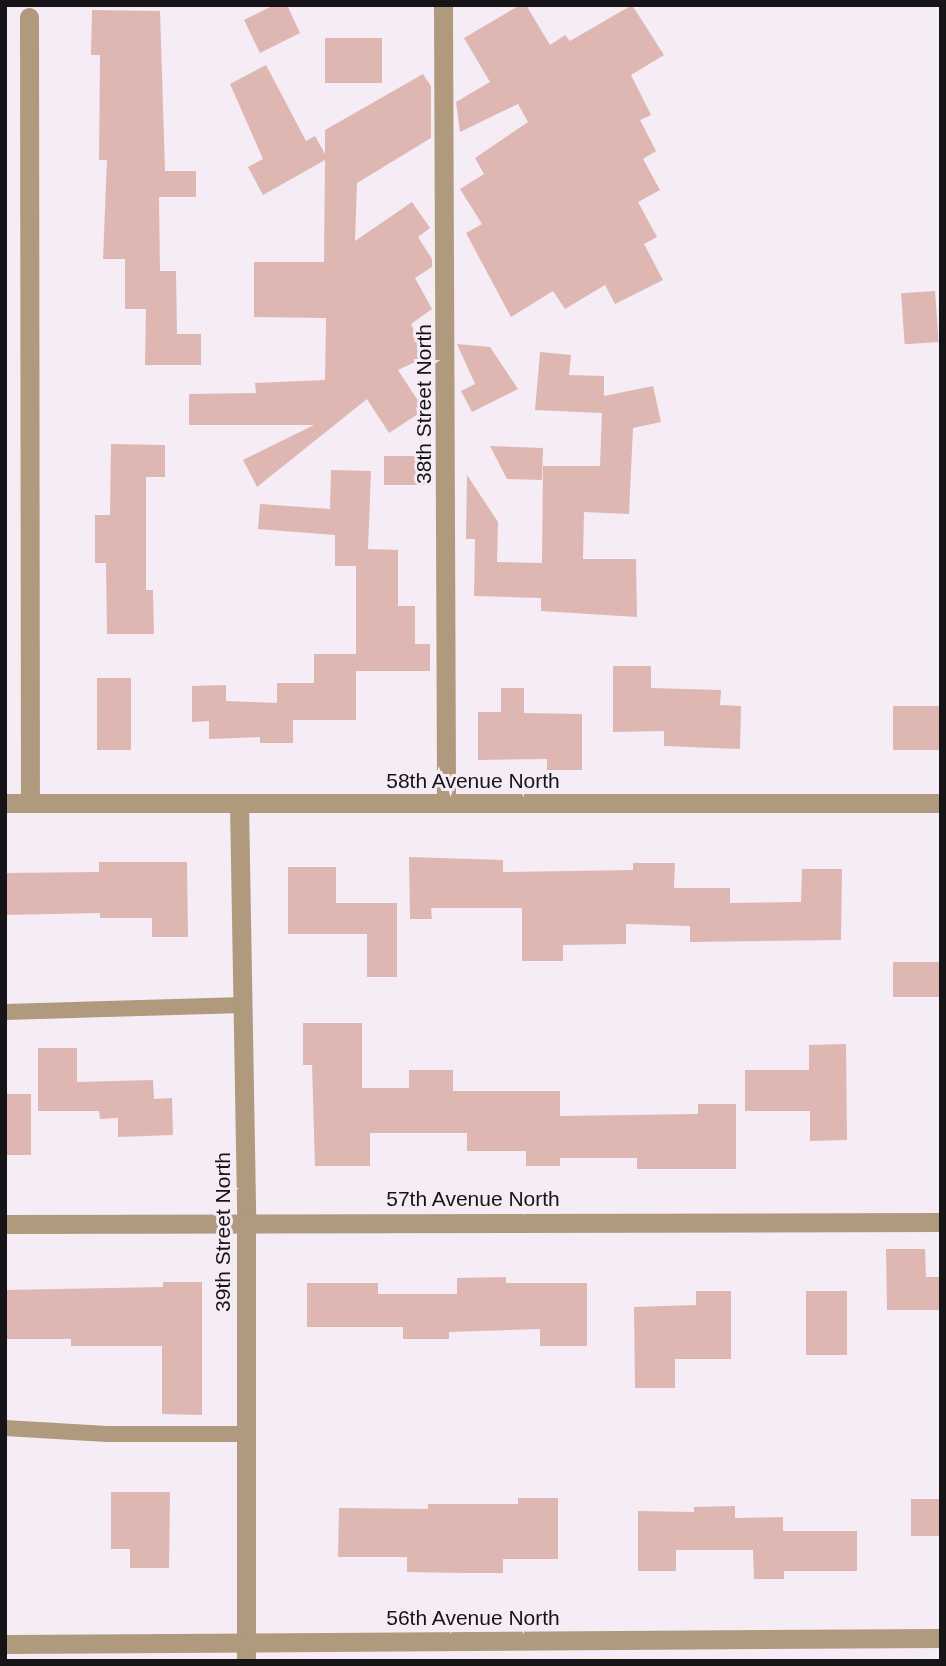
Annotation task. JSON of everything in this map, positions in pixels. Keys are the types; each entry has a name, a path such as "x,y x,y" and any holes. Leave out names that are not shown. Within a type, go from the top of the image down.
{"street":[{"name":"38th Street North","path":"443,5 446,803"},
{"path":"29,17 30,803"},
{"name":"58th Avenue North","path":"5,803 941,803"},
{"name":"39th Street North","path":"239,803 246,1222 246,1651"},
{"name":"57th Avenue North","path":"5,1224 941,1222"},
{"name":"56th Avenue North","path":"5,1644 246,1651 941,1638"}],"lane":[{"path":"5,1012 243,1005"},
{"path":"5,1428 107,1434 246,1434"}],"building":[{"path":"274,5 287,5 300,33 260,53 244,20"},
{"path":"520,5 526,5 550,45 565,35 570,41 632,5 664,55 631,75 651,115 640,120 656,151 643,159 660,190 638,202 657,237 644,244 663,280 615,304 605,285 565,309 553,291 511,317 466,233 482,224 460,189 484,174 475,158 528,122 518,104 460,132 456,102 490,82 464,38"},
{"path":"92,10 160,11 165,171 196,171 196,197 159,197 160,271 176,271 177,334 201,334 201,365 145,365 146,309 125,309 125,259 103,259 107,160 99,160 100,55 91,55"},
{"path":"325,38 382,38 382,83 325,83"},
{"path":"266,65 306,141 315,136 325,154 325,130 423,74 431,86 431,138 357,183 355,241 412,202 430,228 418,237 432,259 432,267 415,278 432,309 411,324 428,356 398,370 424,410 389,433 367,399 257,487 243,460 314,425 189,425 189,394 256,393 255,383 325,380 326,318 254,317 254,262 324,262 325,160 263,195 248,167 263,159 230,84"},
{"path":"935,291 939,342 905,344 901,293"},
{"path":"457,344 490,347 518,389 472,412 461,391 475,384"},
{"path":"540,352 571,355 569,375 604,376 604,396 653,386 661,422 633,428 629,514 584,512 583,559 636,559 637,617 541,611 541,598 474,596 475,539 466,539 467,475 498,522 497,562 542,563 543,466 600,466 602,413 535,410"},
{"path":"111,444 165,445 165,477 146,477 146,590 153,590 154,634 107,634 106,563 95,563 95,515 110,515"},
{"path":"490,446 543,448 542,480 507,479"},
{"path":"384,456 432,456 432,485 384,485"},
{"path":"331,470 371,471 368,549 398,550 398,606 415,606 415,644 430,644 430,671 356,671 356,720 293,720 293,743 260,743 260,737 209,739 209,721 192,722 192,686 226,685 226,701 277,703 277,683 314,683 314,654 356,654 356,566 335,566 335,535 258,529 260,504 330,509"},
{"path":"613,666 651,666 651,688 721,690 720,705 741,706 740,749 664,746 664,731 613,732"},
{"path":"97,678 131,678 131,750 97,750"},
{"path":"501,688 524,688 524,713 582,714 582,770 547,770 547,759 478,760 478,712 501,712"},
{"path":"893,706 941,706 941,750 893,750"},
{"path":"409,857 503,860 503,872 633,870 633,863 675,863 674,888 730,888 730,903 801,902 802,869 842,869 841,940 690,942 690,926 626,924 626,944 563,945 563,961 522,961 522,908 431,908 432,919 410,919"},
{"path":"99,862 187,862 188,937 152,937 152,918 100,918 100,913 5,915 5,873 99,872"},
{"path":"288,867 336,867 336,903 397,903 397,977 367,977 367,934 288,934"},
{"path":"893,962 941,962 941,997 893,997"},
{"path":"303,1023 362,1023 362,1088 409,1088 409,1070 453,1070 453,1091 560,1091 560,1116 698,1114 698,1104 736,1104 736,1169 637,1169 637,1158 560,1158 560,1166 526,1166 526,1151 467,1151 467,1133 370,1133 370,1166 315,1166 312,1065 303,1065"},
{"path":"846,1044 847,1140 810,1141 810,1111 745,1111 745,1070 809,1070 809,1045"},
{"path":"38,1048 77,1048 77,1082 153,1080 154,1099 172,1098 173,1135 118,1137 118,1118 100,1119 99,1111 38,1111"},
{"path":"5,1094 31,1094 31,1155 5,1155"},
{"path":"886,1249 925,1249 926,1277 941,1277 941,1310 887,1310"},
{"path":"506,1277 506,1283 587,1283 587,1346 540,1346 540,1329 449,1332 449,1339 403,1339 403,1327 307,1327 307,1283 378,1283 378,1294 457,1294 457,1278"},
{"path":"163,1282 202,1282 202,1415 162,1414 162,1346 71,1346 71,1339 5,1339 5,1290 163,1287"},
{"path":"696,1291 731,1291 731,1359 675,1359 675,1388 635,1388 634,1307 696,1305"},
{"path":"806,1291 847,1291 847,1355 806,1355"},
{"path":"111,1492 170,1492 169,1568 130,1568 130,1549 111,1549"},
{"path":"518,1498 558,1498 558,1559 503,1559 503,1573 463,1573 407,1572 407,1557 338,1557 339,1508 428,1509 428,1504 518,1504"},
{"path":"911,1499 941,1499 941,1536 911,1536"},
{"path":"735,1506 735,1518 783,1517 783,1531 857,1531 857,1571 784,1571 784,1579 754,1579 753,1550 676,1550 676,1571 638,1571 638,1511 694,1512 694,1507"}]}
